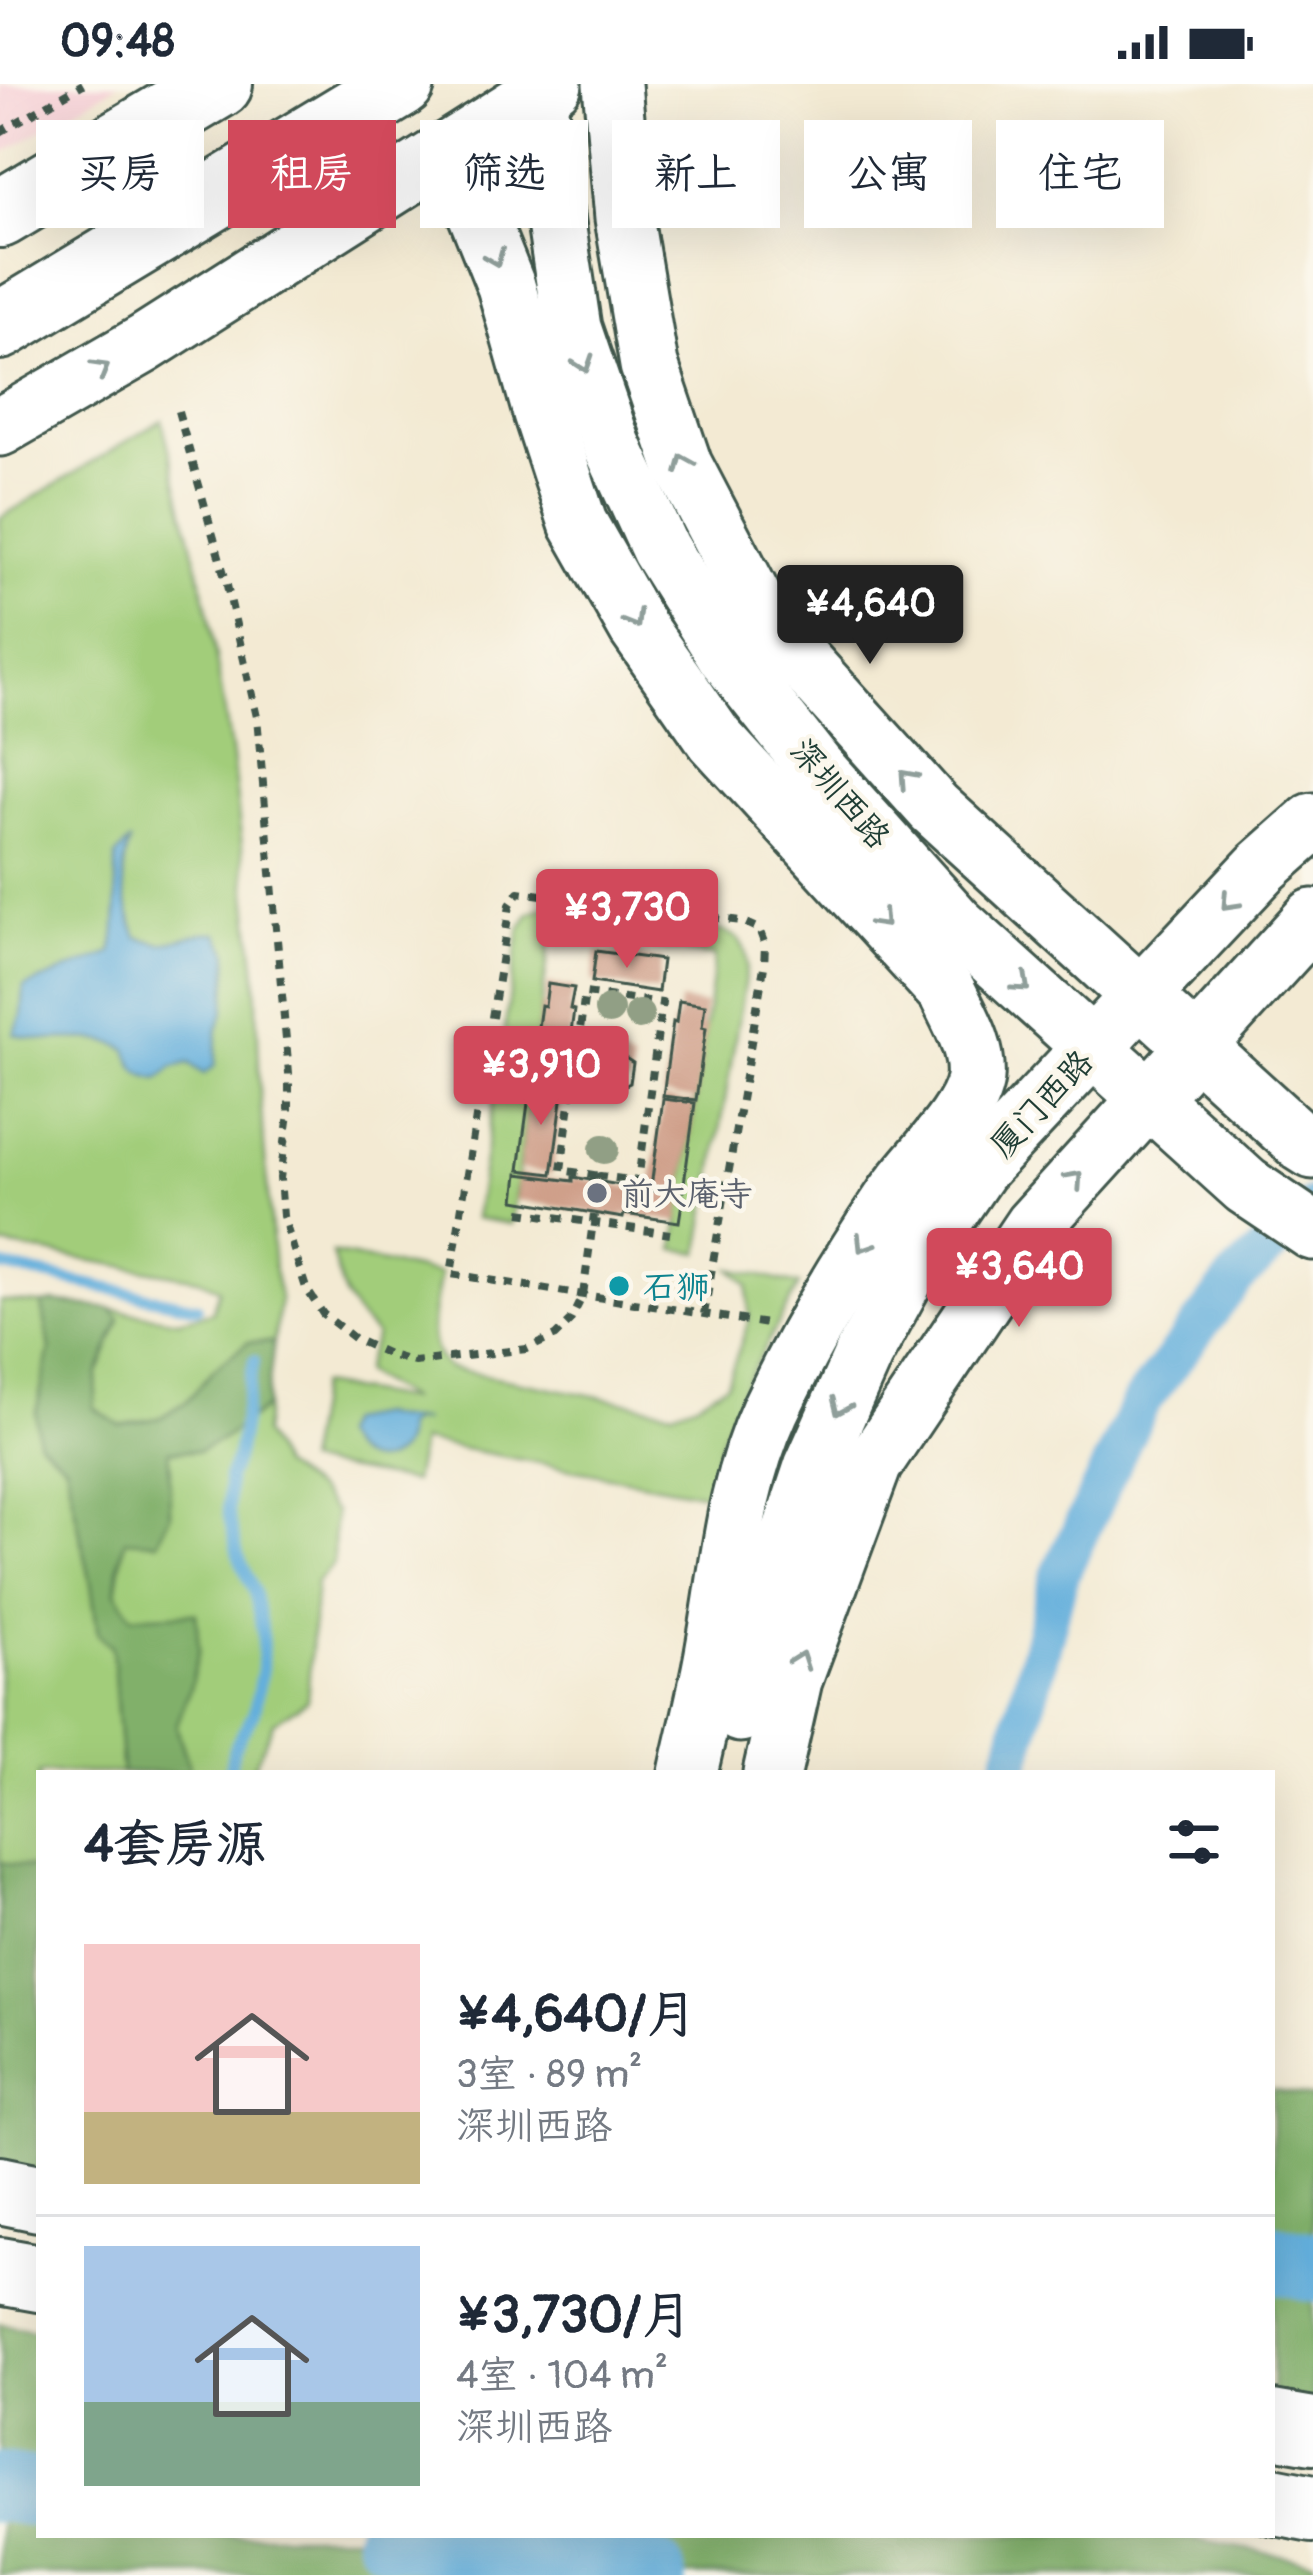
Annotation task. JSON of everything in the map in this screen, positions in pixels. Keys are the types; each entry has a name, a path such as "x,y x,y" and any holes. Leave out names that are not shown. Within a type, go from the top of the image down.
{"main road":[{"path":"0,214 220,84"},
{"path":"0,326 401,84"},
{"path":"0,2190 36,2197"},
{"path":"0,2271 36,2277"},
{"path":"1275,2425 1313,2431"},
{"path":"1275,2502 1313,2509"}],"street":[{"name":"深圳西路","path":"612,84 623,218 649,365 683,465 763,618 934,808 1307,1147"},
{"name":"深圳西路","path":"542,88 572,328 612,445 660,550 726,655 814,766 956,924 1246,1186 1313,1231"},
{"path":"494,120 542,88"},
{"path":"0,427 144,344 420,169"},
{"path":"483,228 506,286 578,523 637,627 715,740 947,992 970,1042 975,1080 955,1122 897,1192 809,1334 769,1413 731,1533 715,1650 689,1770"},
{"name":"厦门西路","path":"727,1770 766,1608 813,1467 864,1353 911,1267 979,1169 1261,868 1313,822"},
{"path":"773,1770 793,1680 873,1464 1033,1226 1313,919"}],"path":[{"path":"0,132 83,84"},
{"path":"178,411 226,581 257,717 289,1073 280,1178 283,1216 306,1288 323,1314 355,1339 414,1362 527,1349 555,1336 570,1322 583,1294 594,1219"},
{"path":"704,1314 764,967 765,945 758,929 741,921 519,892 510,904 451,1274 809,1334"},
{"path":"585,993 662,1003 638,1181 600,1178 561,1170 585,993"},
{"path":"520,1212 594,1219 670,1234"}],"shaded area":[{"path":"0,84 119,84 59,120 36,120 36,134 0,155"}],"green space":[{"path":"162,420 208,609 232,757 256,974 260,1097 280,1299 274,1342 248,1343 215,1368 186,1402 159,1418 120,1425 94,1408 98,1373 120,1319 111,1309 178,1320 212,1312 219,1288 198,1279 0,1245 0,518"},
{"path":"544,907 718,930 743,947 747,966 700,1253 675,1249 715,956 551,934 511,1224 475,1218 520,929 530,913"},
{"path":"332,1253 440,1274 432,1336 448,1368 673,1411 727,1383 749,1321 748,1285 732,1269 799,1285 745,1384 722,1436 706,1494 421,1441 413,1482 305,1463 319,1385 410,1400 363,1372 376,1335 346,1298"},
{"path":"0,1301 42,1304 50,1349 36,1413 65,1464 98,1634 112,1646 122,1770 36,1770 36,1869 0,1863"},
{"path":"42,1304 111,1309 120,1319 98,1373 94,1408 120,1425 159,1418 186,1402 215,1368 248,1342 274,1342 266,1407 198,1451 169,1451 170,1515 157,1542 125,1540 119,1562 116,1592 132,1616 196,1613 199,1650 176,1725 190,1770 122,1770 112,1646 98,1634 65,1464 38,1441 36,1413 50,1349"},
{"path":"266,1407 263,1434 281,1467 316,1491 334,1512 333,1564 316,1582 307,1701 274,1722 252,1770 190,1770 176,1726 190,1688 196,1614 132,1617 116,1592 125,1539 171,1471 169,1451 199,1451"},
{"path":"0,1862 36,1868 36,2172 0,2166"},
{"path":"1275,2091 1313,2098 1313,2403 1275,2397"},
{"path":"0,2324 36,2330 36,2538 1186,2538 1313,2561 1313,2575 0,2575"}],"water":[{"path":"130,841 125,889 137,937 162,944 218,933 229,953 215,1066 204,1074 189,1063 152,1078 137,1070 127,1049 115,1043 14,1034 22,1016 24,987 112,953 116,856"},
{"path":"378,1415 423,1421 404,1427 402,1444 392,1457 368,1461 353,1453 339,1435 345,1421"}],"building":[{"path":"596,951 662,960 658,992 592,982"},
{"path":"548,984 574,988 564,1083 531,1078"},
{"path":"679,1001 705,1005 696,1100 663,1096"},
{"path":"618,1053 633,1063 630,1083 613,1091 599,1079 600,1060"},
{"path":"531,1081 564,1086 552,1174 519,1170"},
{"path":"663,1099 695,1103 683,1191 651,1187"},
{"path":"518,1174 573,1181 573,1177 683,1196 679,1222 515,1200"}],"waterway":[{"path":"1010,1770 1060,1574 1141,1402 1234,1280 1313,1207"},
{"path":"0,1266 197,1307"},
{"path":"230,1770 234,1748 254,1712 262,1668 263,1636 254,1590 238,1555 228,1513 228,1478 237,1456 254,1361"},
{"path":"1275,2259 1313,2267"},
{"path":"0,2487 36,2493"},
{"path":"418,2538 561,2553 652,2575"}],"place":[{"name":"前大庵寺","path":"597,1193"},
{"name":"石狮","path":"619,1286"}]}
